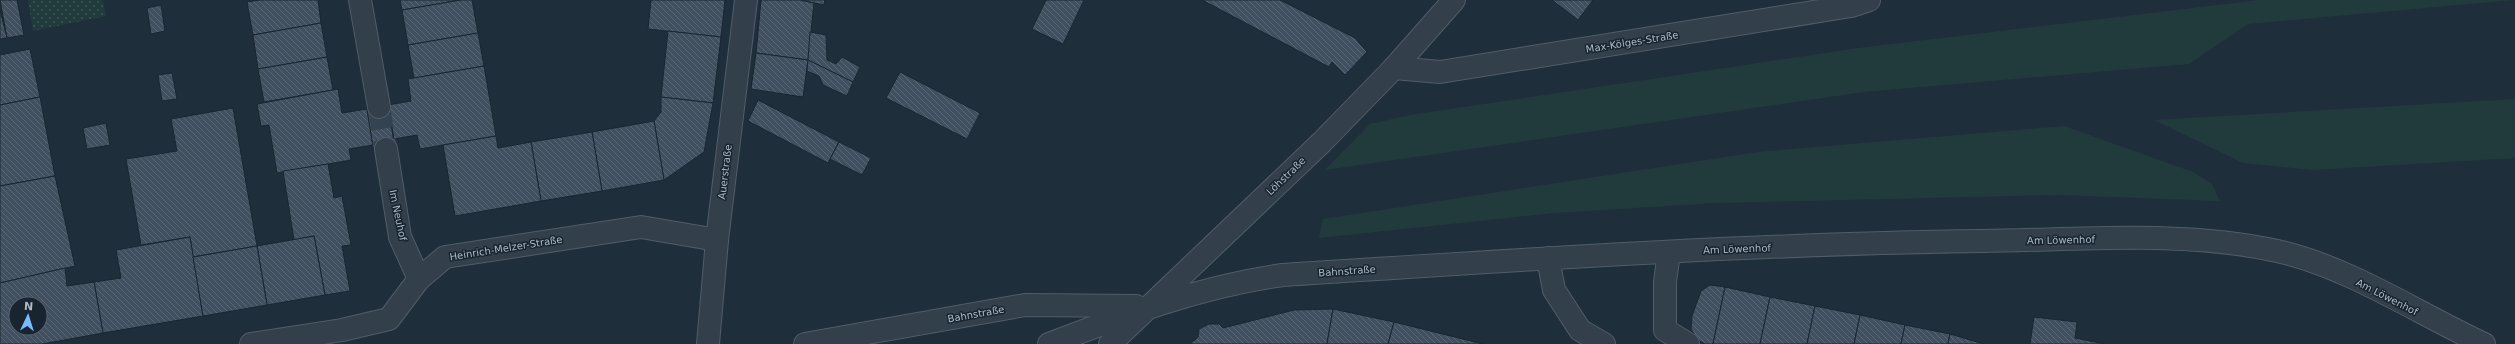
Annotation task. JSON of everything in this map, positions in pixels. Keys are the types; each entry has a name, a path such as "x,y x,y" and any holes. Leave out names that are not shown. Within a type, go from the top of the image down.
{"street":[{"path":"360,0 379,107"},
{"name":"Auerstraße","path":"708,344 717,240 746,0"},
{"name":"Löhstraße","path":"1110,344 1322,142 1394,68 1454,0"},
{"name":"Max-Kölges-Straße","path":"1394,68 1440,72 1851,6 1868,0"},
{"name":"Im Neuhof","path":"386,149 400,236 419,279"},
{"name":"Heinrich-Melzer-Straße","path":"251,344 342,330 389,319 419,279 444,257 641,227 717,240"},
{"name":"Am Löwenhof","path":"1669,252 1857,244 2177,238 2275,250 2314,260 2484,344"},
{"path":"1669,252 1665,282 1665,330 1688,344"},
{"name":"Bahnstraße","path":"1049,344 1149,306 1252,279 1283,275 1548,258 1669,252"},
{"path":"1548,258 1554,290 1580,330 1604,344"},
{"name":"Bahnstraße","path":"805,344 1025,305 1149,306"},
{"name":"Am Löwenhof","path":"2437,322 2456,344"}],"green space":[{"path":"28,0 103,0 106,16 33,31"},
{"path":"2259,0 2514,0 2248,24 2189,64 1864,92 1325,170 1370,124 1410,115 1858,48"},
{"path":"2515,99 2515,158 2312,170 2243,163 2154,120"},
{"path":"2064,126 2193,172 2212,184 2220,201 2059,195 1715,203 1554,213 1319,238 1323,219 1758,152"}],"building":[{"path":"0,0 17,0 24,35 7,38"},
{"path":"260,0 318,0 321,23 253,35 247,2"},
{"path":"400,0 461,0 402,10"},
{"path":"461,0 472,0 478,33 408,45 402,10"},
{"path":"651,0 725,0 721,37 648,29"},
{"path":"761,0 801,0 814,3 808,60 756,53"},
{"path":"801,0 825,0 824,5"},
{"path":"1046,0 1084,0 1063,44 1032,29"},
{"path":"1202,0 1280,0 1355,38 1367,52 1345,75 1332,62 1329,67"},
{"path":"1552,0 1593,0 1578,20"},
{"path":"161,5 165,31 151,34 147,8"},
{"path":"0,10 7,38 0,39"},
{"path":"321,23 327,57 258,69 253,35"},
{"path":"668,31 721,37 713,103 661,97"},
{"path":"810,32 826,35 827,60 836,64 842,57 860,67 853,82 808,60"},
{"path":"478,33 484,66 414,78 408,45"},
{"path":"30,49 40,97 0,105 0,55"},
{"path":"756,53 808,60 803,97 751,89"},
{"path":"327,57 333,90 264,102 258,69"},
{"path":"808,60 853,82 847,96 823,85 819,76 807,71"},
{"path":"484,66 496,136 420,149 417,135 394,139 388,105 411,101 408,79"},
{"path":"900,72 980,113 967,139 886,98"},
{"path":"172,73 177,99 162,101 158,75"},
{"path":"338,89 342,113 367,109 373,145 349,149 351,160 277,173 269,125 261,126 257,104"},
{"path":"40,97 55,176 0,186 0,105"},
{"path":"661,97 713,103 704,152 664,180 654,121 661,112"},
{"path":"758,100 839,142 828,163 748,121"},
{"path":"388,105 395,149 374,153 367,109"},
{"path":"233,108 257,246 193,257 190,237 141,245 126,159 177,151 171,119"},
{"path":"654,121 664,180 602,191 592,132"},
{"path":"106,123 110,145 87,149 83,128"},
{"path":"592,132 602,191 541,201 531,142"},
{"path":"496,136 498,148 531,142 541,201 455,216 443,145"},
{"path":"839,142 871,158 862,175 830,159"},
{"path":"328,164 334,198 342,196 351,245 342,246 350,291 325,295 314,236 294,240 283,171"},
{"path":"55,176 75,266 0,283 0,186"},
{"path":"314,236 325,295 267,305 257,246"},
{"path":"190,237 203,316 103,333 94,282 121,278 116,250"},
{"path":"257,246 267,305 203,316 193,257"},
{"path":"65,268 67,286 94,282 103,333 42,344 0,344 0,283"},
{"path":"1710,285 1725,287 1713,344 1705,344 1698,340 1691,329 1692,316 1701,291"},
{"path":"1725,287 1770,297 1760,344 1713,344"},
{"path":"1770,297 1815,306 1807,344 1760,344"},
{"path":"1815,306 1860,315 1854,344 1807,344"},
{"path":"1333,309 1327,344 1190,344 1198,337 1199,329 1209,324 1219,324 1223,328 1294,310"},
{"path":"1333,309 1394,322 1388,344 1327,344"},
{"path":"1860,315 1905,325 1901,344 1854,344"},
{"path":"2034,317 2077,322 2075,338 2105,344 2030,344"},
{"path":"1394,322 1483,344 1388,344"},
{"path":"1905,325 1950,334 1948,344 1901,344"},
{"path":"1950,334 1984,344 1948,344"}],"tunnel":[{"path":"379,107 386,149"}]}
